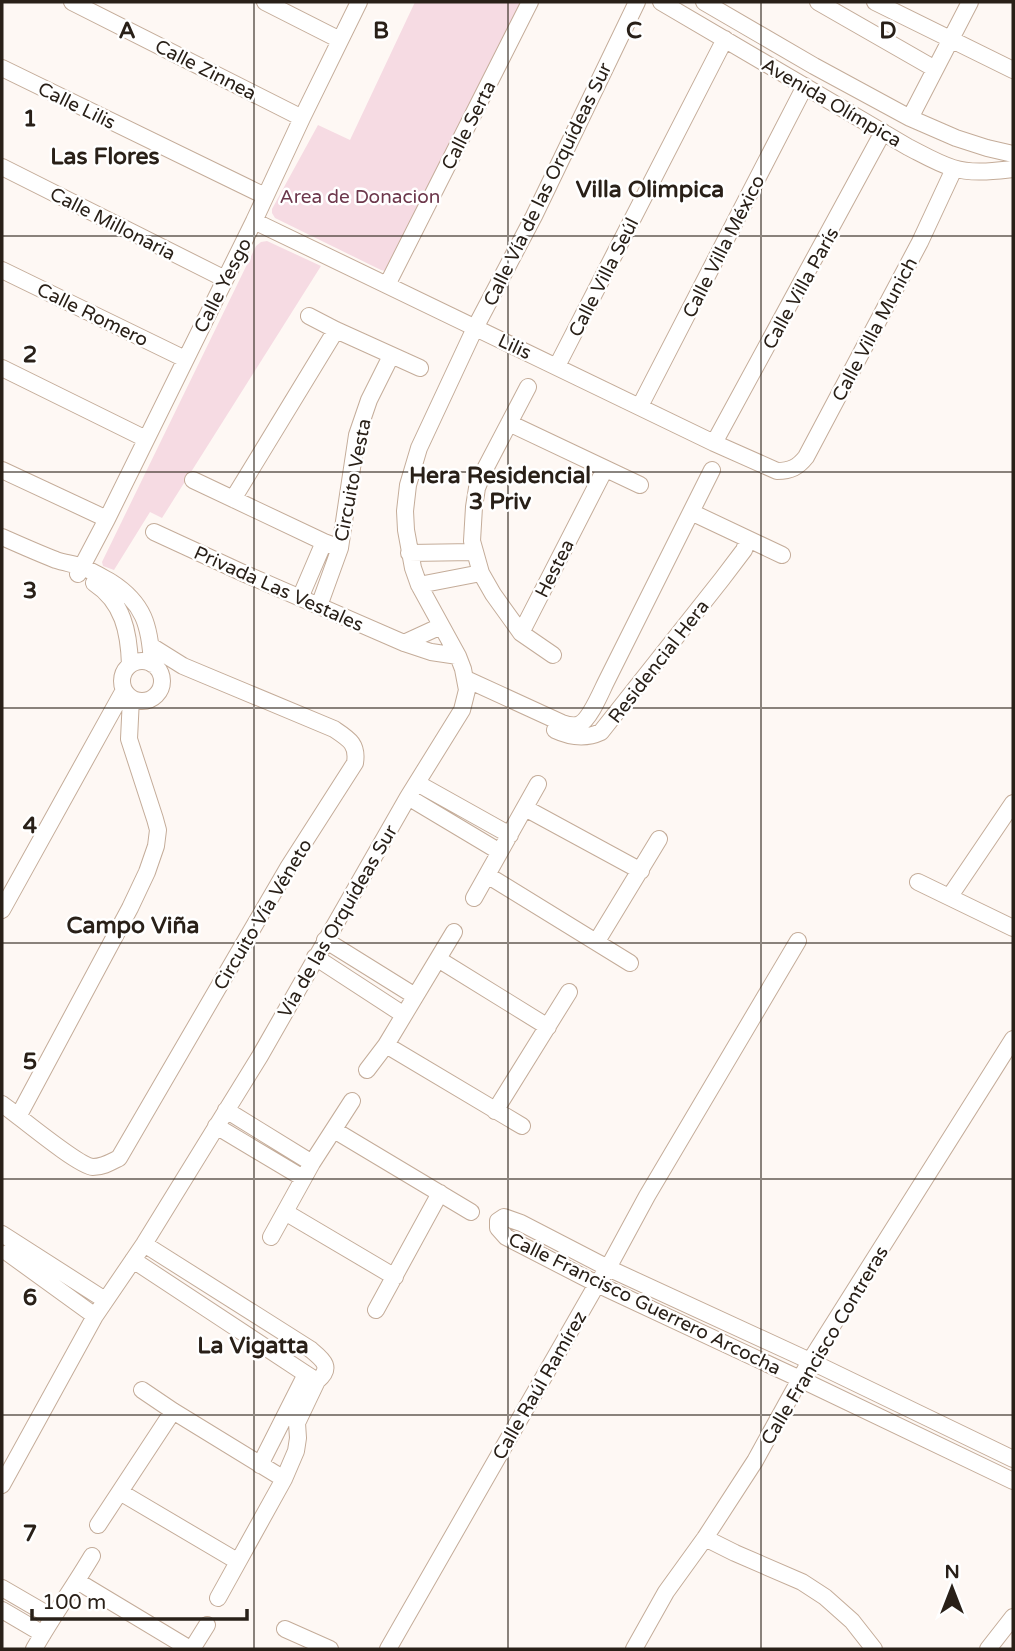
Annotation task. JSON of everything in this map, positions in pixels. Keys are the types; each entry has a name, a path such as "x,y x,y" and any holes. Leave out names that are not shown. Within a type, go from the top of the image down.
{"street":[{"name":"Calle Zinnea","path":"72,2 302,118"},
{"path":"265,2 340,40"},
{"name":"Calle Yesgo","path":"80,570 254,221 359,2"},
{"name":"Calle Serta","path":"387,285 530,2"},
{"name":"Calle Vía de las Orquídeas Sur","path":"475,328 534,216 637,2"},
{"name":"Avenida Olímpica","path":"660,2 908,147 954,169 992,172 1013,169"},
{"name":"Avenida Olímpica","path":"704,2 910,118 956,138 1013,154"},
{"path":"818,2 935,69"},
{"path":"875,2 1013,70"},
{"path":"910,118 970,2"},
{"name":"Calle Villa Seúl","path":"557,366 725,39"},
{"name":"Calle Lilis","path":"2,68 265,196"},
{"name":"Calle Villa México","path":"640,406 805,86"},
{"name":"Calle Villa París","path":"714,443 883,132"},
{"name":"Calle Millonaria","path":"2,167 225,279"},
{"name":"Calle Villa Munich","path":"777,471 794,468 806,457 920,242 954,169"},
{"name":"Lilis","path":"254,221 777,471"},
{"name":"Calle Romero","path":"2,270 185,359"},
{"path":"309,316 420,368"},
{"path":"467,684 458,656 419,585 409,553 405,511 408,485 419,448 475,328"},
{"path":"233,499 336,330"},
{"name":"Circuito Vesta","path":"319,606 340,548 357,435 369,400 391,356"},
{"path":"2,368 146,439"},
{"path":"528,387 477,488 472,526 474,552 481,573 493,594 521,633 553,655"},
{"path":"509,423 640,485"},
{"name":"Hestea","path":"521,633 606,469"},
{"path":"2,470 107,519"},
{"name":"Residencial Hera","path":"561,728 584,721 712,470"},
{"path":"193,480 340,548"},
{"path":"691,512 782,555"},
{"name":"Privada Las Vestales","path":"155,532 404,643 431,652 458,656"},
{"path":"2,537 115,585 134,600 146,621 152,664"},
{"name":"Residencial Hera","path":"467,684 577,737 598,734 722,579 744,550 748,539"},
{"path":"300,598 324,542"},
{"path":"409,553 474,552"},
{"path":"80,570 104,590 116,605 129,642 130,665"},
{"path":"419,585 481,573"},
{"path":"404,643 441,626"},
{"name":"Circuito Vía Véneto","path":"2,1104 88,1166 109,1164 119,1158 289,866 355,763 356,751 353,744 334,729 183,666 151,646"},
{"path":"19,1115 130,908 156,846 158,830 129,739 128,694 123,676 130,665 141,661 152,664 160,672 161,686 153,698 138,700 128,694"},
{"path":"606,682 628,697"},
{"name":"Vía de las Orquídeas Sur","path":"2,1485 95,1316 144,1244 260,1056 412,790 462,710 467,684"},
{"path":"2,909 128,694"},
{"path":"474,898 538,784"},
{"path":"412,790 510,835"},
{"path":"412,790 500,852"},
{"path":"950,896 1006,826 1013,803"},
{"path":"525,808 640,871"},
{"path":"597,941 659,839"},
{"path":"488,875 630,963"},
{"path":"918,882 1013,928"},
{"path":"367,1070 386,1045 454,932"},
{"path":"325,940 415,996"},
{"name":"Calle Raúl Ramírez","path":"388,1649 647,1196 798,940"},
{"path":"315,957 404,1015"},
{"path":"438,959 548,1027"},
{"path":"495,1111 569,992"},
{"name":"Calle Francisco Contreras","path":"634,1649 666,1592 755,1461 810,1361 1013,1039"},
{"path":"386,1045 522,1126"},
{"path":"271,1237 303,1178 352,1101"},
{"path":"226,1110 312,1163"},
{"path":"216,1126 303,1178"},
{"path":"334,1130 471,1212"},
{"path":"376,1310 440,1193"},
{"path":"285,1212 395,1277"},
{"name":"Calle Francisco Guerrero Arcocha","path":"1013,1459 608,1268 511,1218 498,1220 498,1226 506,1237 597,1284 1013,1481"},
{"path":"522,1245 530,1228"},
{"path":"133,1260 312,1377 323,1376 326,1366 310,1349 144,1244"},
{"path":"6,1248 106,1300"},
{"path":"6,1248 95,1316"},
{"path":"260,1465 312,1377"},
{"path":"218,1598 284,1479 296,1451 298,1423 312,1377"},
{"path":"142,1390 284,1479"},
{"path":"98,1525 173,1411"},
{"path":"120,1492 237,1561"},
{"path":"705,1538 802,1582 825,1597 852,1621 874,1649"},
{"path":"34,1649 92,1556"},
{"path":"77,1581 191,1649 207,1625"},
{"path":"2,1588 52,1617"},
{"path":"2,1610 43,1634"},
{"path":"988,1649 1013,1617"},
{"path":"285,1629 330,1649"}],"green space":[{"name":"Area de Donacion","path":"415,2 522,2 385,271 275,218 272,209 318,125 350,140"},
{"name":"Area de Donacion","path":"267,241 321,266 162,518 150,512 114,570 103,566 102,562 256,246"}],"district":[{"name":"Las Flores","path":"105,156"},
{"name":"Villa Olimpica","path":"650,189"},
{"name":"Hera Residencial 3 Priv","path":"500,488"},
{"name":"Campo Viña","path":"133,925"},
{"name":"La Vigatta","path":"253,1345"}]}
